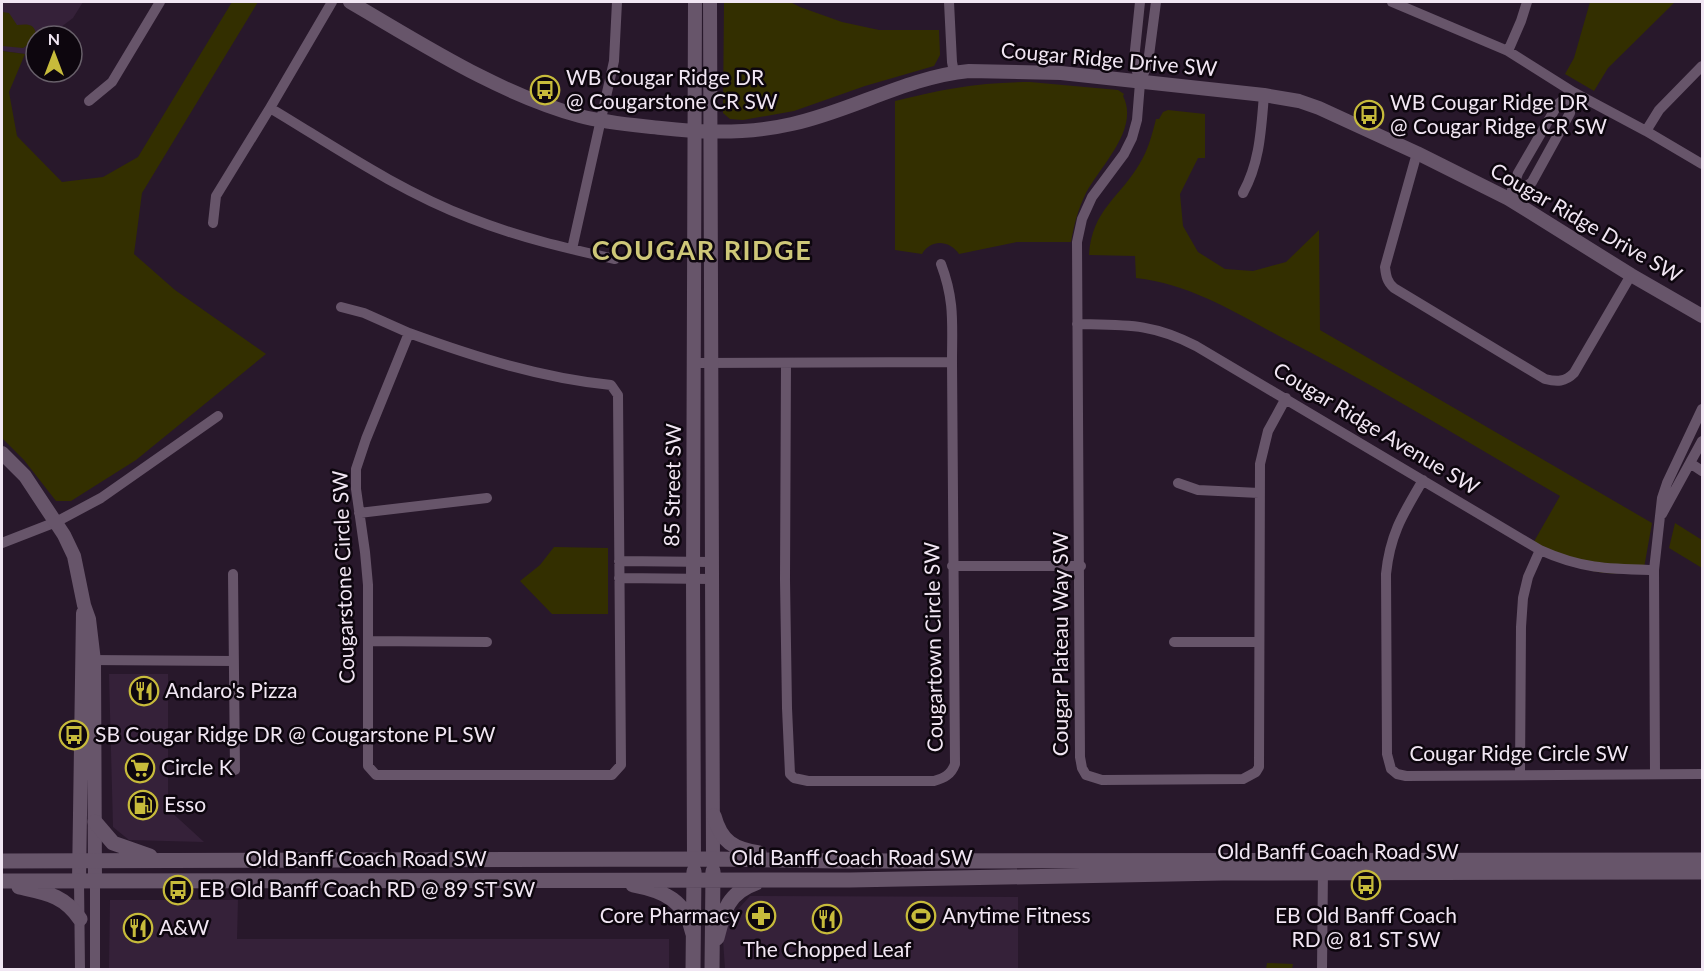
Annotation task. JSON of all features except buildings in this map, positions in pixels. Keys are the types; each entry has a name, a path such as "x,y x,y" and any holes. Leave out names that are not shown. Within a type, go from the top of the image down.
{"main road":[{"path":"714,816 718,831 732,845 750,852 807,861"},
{"path":"96,822 104,835 113,843 167,861"},
{"name":"85 Street SW","path":"693,969 694,859"},
{"name":"Old Banff Coach Road SW","path":"2,861 713,859 1702,872"},
{"name":"85 Street SW","path":"712,964 713,859"},
{"name":"Old Banff Coach Road SW","path":"2,882 769,880 1323,866 1702,860"},
{"path":"599,879 639,886 669,898 686,912 693,934"},
{"path":"712,964 722,920 732,897 743,888 769,880"},
{"path":"2,882 59,898 67,903 80,919"}],"street":[{"path":"89,101 112,82 160,2"},
{"path":"213,223 216,196 332,2"},
{"name":"Cougar Ridge Drive SW","path":"350,2 489,82 534,101 602,121 694,132 755,129 791,124 822,116 886,91 954,72 1045,72 1264,95 1299,101 1417,153 1509,199 1630,275 1702,316"},
{"path":"572,249 614,61 617,2"},
{"name":"85 Street SW","path":"694,859 695,2"},
{"name":"85 Street SW","path":"710,2 713,859"},
{"path":"950,2 954,72"},
{"path":"1140,2 1134,60 1140,82"},
{"path":"1140,82 1148,63 1156,2"},
{"path":"1392,2 1508,51 1573,92 1702,164"},
{"path":"1508,51 1527,2"},
{"path":"1646,131 1659,110 1702,66"},
{"name":"Cougar Plateau Way SW","path":"1140,82 1137,120 1132,138 1124,154 1092,197 1082,219 1077,242 1081,566 1080,758 1086,775 1102,780 1243,779 1256,772 1260,760 1260,464 1268,431 1286,399"},
{"path":"1509,199 1532,182 1570,113 1573,92"},
{"path":"1509,199 1518,173 1558,104 1573,92"},
{"path":"1243,193 1252,176 1258,155 1264,95"},
{"path":"270,108 357,160 436,203 508,232 615,259"},
{"path":"1417,153 1385,267 1389,283 1545,379 1562,381 1569,379 1574,373 1630,275"},
{"name":"Cougartown Circle SW","path":"786,363 787,708 790,774 794,778 808,781 934,781 943,778 953,770 955,764 952,302 949,285 940,264"},
{"path":"341,307 364,313 409,333"},
{"name":"Cougar Ridge Avenue SW","path":"1077,324 1151,327 1174,334 1540,550 1574,564 1591,568 1654,570"},
{"name":"Cougarstone Circle SW","path":"409,333 495,362 581,382 611,385 618,395 621,765 612,775 376,775 368,766 367,570 356,489 356,469 409,333"},
{"path":"695,363 952,363"},
{"name":"Cougar Ridge Circle SW","path":"1423,480 1398,523 1388,551 1386,574 1387,762 1391,769 1397,774 1406,776 1655,773 1654,570 1667,483 1702,409"},
{"path":"2,543 56,522 101,498 218,416"},
{"name":"Cougar Ridge Circle SW","path":"1661,517 1702,441"},
{"path":"2,453 25,476 56,522 74,556 84,605 90,620 87,735 79,861 80,969"},
{"path":"1689,463 1702,471"},
{"path":"1178,483 1198,490 1259,493"},
{"path":"359,513 487,498"},
{"path":"1520,774 1523,598 1528,577 1540,550"},
{"path":"619,561 712,562"},
{"path":"952,566 1081,566"},
{"path":"233,574 235,770"},
{"path":"619,578 712,579"},
{"path":"369,641 487,642"},
{"path":"1174,642 1259,642"},
{"path":"88,660 234,661"},
{"path":"87,735 96,822 95,969"},
{"path":"1655,773 1702,774"},
{"path":"1322,969 1323,866"}],"shaded area":[{"path":"2,2 83,2 73,18 65,24 24,24 24,54 2,51"},
{"path":"232,2 258,2 142,193 134,254 175,290 266,354 136,460 71,501 56,501 24,460 2,438 2,51 24,54 9,92 17,136 62,182 103,177 138,157"},
{"path":"724,2 790,2 842,22 879,30 939,30 940,55 934,66 865,86 794,111 743,120 730,119 723,113"},
{"path":"1590,2 1675,2 1608,68 1594,91 1565,74 1574,58"},
{"path":"2,12 9,13 17,25 24,25 24,47 2,46"},
{"path":"1030,82 1118,90 1124,94 1127,109 1122,134 1086,193 1071,242 1017,242 959,254 950,246 940,243 930,246 922,254 895,250 895,101 961,87"},
{"path":"1168,110 1205,114 1205,158 1198,158 1180,194 1183,226 1198,252 1225,269 1253,271 1286,262 1319,230 1320,330 1652,523 1644,568 1628,572 1599,572 1572,565 1532,545 1560,496 1386,394 1228,308 1174,286 1136,278 1135,256 1089,255 1095,226 1140,163 1148,148 1156,119"},
{"path":"1675,523 1702,540 1702,568 1669,548"},
{"path":"554,547 608,548 608,614 552,614 520,581 540,565"},
{"path":"109,674 168,674 168,809 204,842 129,840 113,827"},
{"path":"750,896 1018,897 1018,969 725,969 723,940 730,918"},
{"path":"110,900 238,900 237,939 669,939 669,969 109,970"},
{"path":"1267,963 1293,964 1292,969 1266,969"}],"place":[{"name":"WB Cougar Ridge DR @ Cougarstone CR SW","path":"545,90"},
{"name":"WB Cougar Ridge DR @ Cougar Ridge CR SW","path":"1369,115"},
{"name":"Andaro's Pizza","path":"144,691"},
{"name":"SB Cougar Ridge DR @ Cougarstone PL SW","path":"74,735"},
{"name":"Circle K","path":"140,768"},
{"name":"Esso","path":"143,805"},
{"name":"EB Old Banff Coach RD @ 81 ST SW","path":"1366,885"},
{"name":"EB Old Banff Coach RD @ 89 ST SW","path":"178,890"},
{"name":"Core Pharmacy","path":"761,916"},
{"name":"Anytime Fitness","path":"921,916"},
{"name":"The Chopped Leaf","path":"827,919"},
{"name":"A&W","path":"138,928"}],"district":[{"name":"COUGAR RIDGE","path":"702,251"}]}
